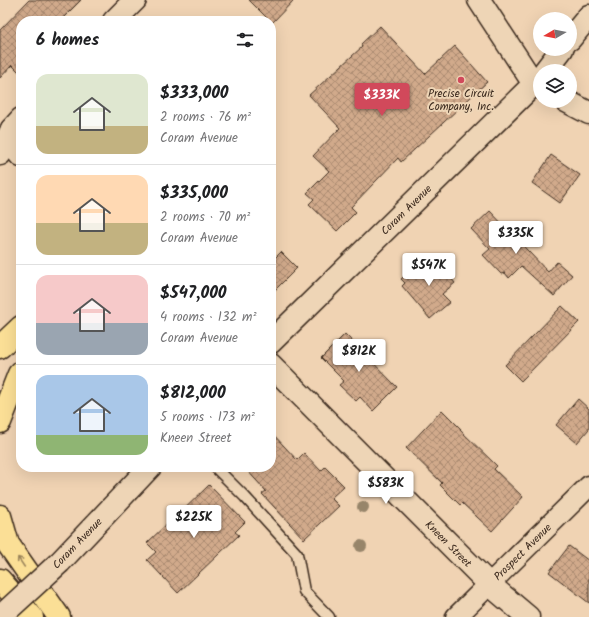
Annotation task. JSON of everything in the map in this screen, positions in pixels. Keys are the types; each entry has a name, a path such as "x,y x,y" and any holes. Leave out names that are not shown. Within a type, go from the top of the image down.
{"highway":[{"path":"0,347 16,332"},
{"path":"0,422 16,382"},
{"path":"0,516 8,544 59,617"},
{"path":"0,580 32,617"}],"street":[{"path":"119,16 134,0"},
{"path":"479,0 533,71"},
{"path":"577,31 589,16"},
{"name":"Coram Avenue","path":"276,337 533,87"},
{"path":"577,107 589,113"},
{"path":"0,154 13,128"},
{"path":"13,128 10,142 16,150"},
{"name":"Kneen Street","path":"276,371 489,584 528,617"},
{"name":"Coram Avenue","path":"0,617 60,562 145,472"},
{"name":"Prospect Avenue","path":"456,617 589,486"}],"lane":[{"path":"221,472 297,554 304,591 329,617"}],"building":[{"path":"29,0 81,0 65,16 16,16 16,69 12,65 0,78 0,30"},
{"path":"249,0 294,0 276,19 276,16 265,16"},
{"path":"380,26 425,74 455,46 487,82 401,162 398,158 351,207 356,212 337,231 309,204 314,199 307,193 329,171 313,156 340,128 309,95 362,47 361,44"},
{"path":"551,155 580,175 560,203 532,183"},
{"path":"490,211 548,272 557,262 572,275 554,296 521,266 509,278 505,273 501,274 483,255 490,249 471,229"},
{"path":"281,252 297,268 276,289 276,257"},
{"path":"434,258 455,283 442,294 450,302 430,319 402,286 405,283 401,279 417,266 420,270"},
{"path":"562,306 579,322 521,381 505,365"},
{"path":"345,334 397,387 373,411 360,397 356,401 339,385 344,381 321,358"},
{"path":"578,399 589,409 589,429 577,443 556,425"},
{"path":"442,410 497,466 494,469 523,497 492,531 462,503 460,505 440,485 442,483 406,448"},
{"path":"276,437 297,460 304,453 321,471 325,467 344,486 331,498 339,506 304,539 262,494 266,491 249,472 276,472"},
{"path":"209,485 245,522 235,532 239,535 178,593 147,560 156,552 147,543"},
{"path":"569,546 589,561 589,603 549,572"}],"place":[{"name":"Precise Circuit Company, Inc.","path":"461,80"}]}
